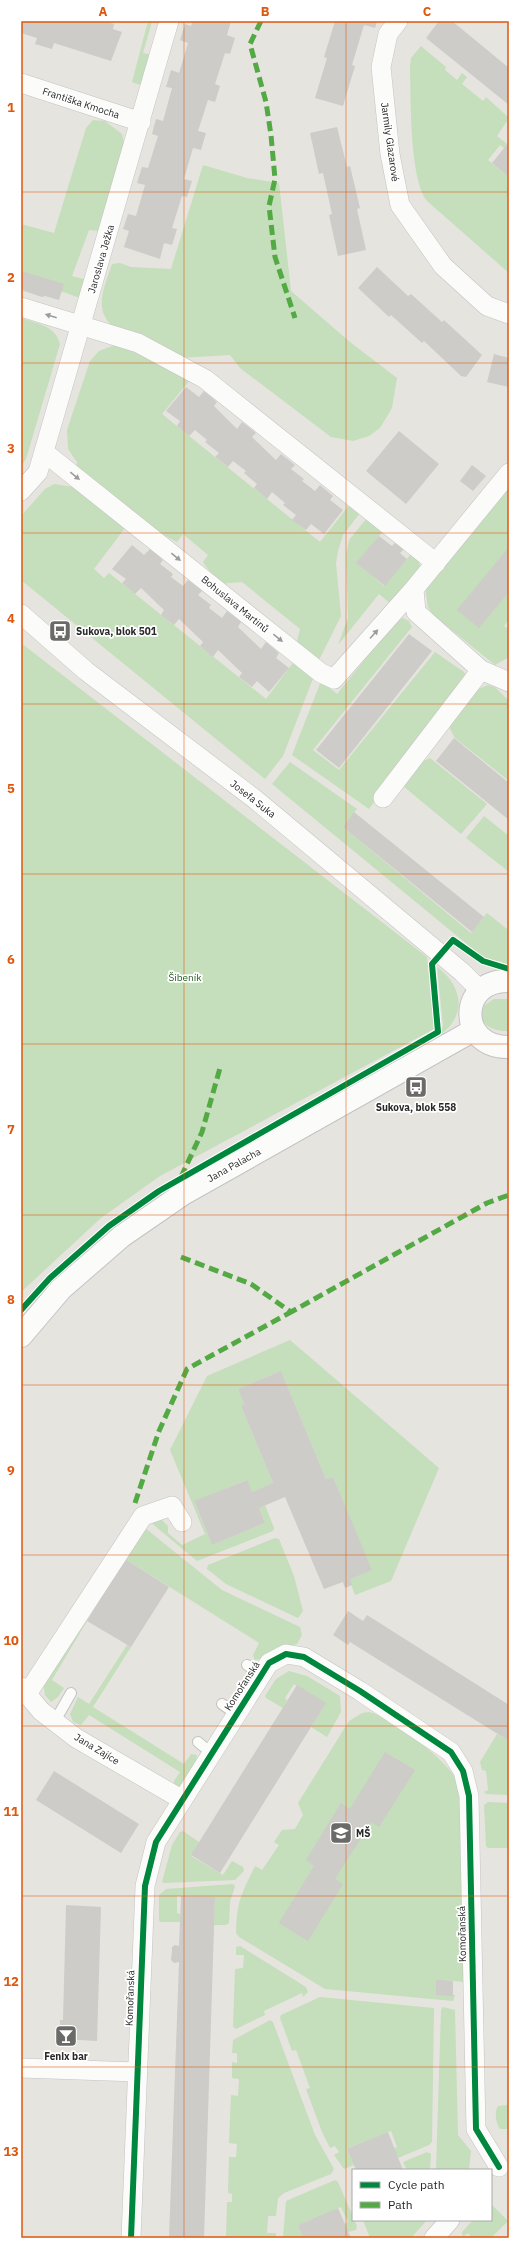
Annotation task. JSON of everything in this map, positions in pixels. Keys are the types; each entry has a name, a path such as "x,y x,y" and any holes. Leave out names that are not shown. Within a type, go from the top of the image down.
{"street":[{"name":"Jaroslava Ježka","path":"21,491 38,472 82,326 169,21"},
{"name":"Jarmily Glazarové","path":"398,21 388,34 380,67 390,154 400,205 443,266 487,306 509,314"},
{"name":"Františka Kmocha","path":"21,83 141,122"},
{"path":"21,307 138,343 206,379 436,563"},
{"name":"Bohuslava Martinů","path":"44,452 321,673 334,679 414,589"},
{"path":"509,473 414,589 416,612 481,670 509,682"},
{"name":"Josefa Suka","path":"21,614 86,671 256,800 462,972 480,990"},
{"path":"383,798 481,670"},
{"path":"509,981 489,984 480,990 470,1009 474,1030 481,1038 489,1044 509,1047"},
{"name":"Jana Palacha","path":"21,1336 61,1289 122,1236 183,1194 474,1030"},
{"path":"24,1691 143,1516 172,1506 182,1522"},
{"name":"Komořanská","path":"131,2238 145,1886 156,1842 181,1799 205,1747 254,1670 286,1654 304,1657 360,1691 451,1752 463,1771 469,1796 476,2129 500,2169"},
{"name":"Jana Zajíce","path":"24,1691 41,1711 76,1738 181,1799"},
{"path":"21,2068 137,2072"},
{"path":"434,2238 449,2221"}],"lane":[{"path":"55,1721 71,1693"}],"green space":[{"path":"148,21 163,21 161,24 152,22 143,53 152,55 148,88 132,82"},
{"path":"421,46 446,67 445,70 457,80 462,73 467,77 462,84 483,101 486,97 509,118 497,136 507,144 504,148 500,145 488,160 509,177 509,273 427,201 421,190 414,156 412,136 410,66 411,58"},
{"path":"93,120 105,121 122,134 127,159 98,231 89,230 72,276 87,280 83,299 21,277 21,224 54,233 86,128"},
{"path":"203,165 247,178 279,183 291,291 350,342 397,378 392,408 380,428 369,436 353,441 331,437 240,368 230,355 179,358 112,326 106,319 103,312 102,296 112,264 120,263 131,267 171,269"},
{"path":"21,318 50,329 58,338 60,344 26,459 21,466"},
{"path":"120,343 190,380 162,414 320,542 347,508 348,503 360,513 343,535 338,551 336,563 341,616 317,664 302,652 297,641 300,629 242,582 219,584 203,562 208,555 183,534 177,542 147,526 76,469 77,462 68,449 67,430 90,361 99,351"},
{"path":"509,479 509,619 504,626 509,630 509,657 495,665 433,615 428,607 425,586"},
{"path":"54,484 73,487 125,528 94,569 104,578 109,573 266,699 295,660 314,676 283,756 265,779 21,580 21,516 45,489"},
{"path":"367,518 383,531 357,563 384,586 411,554 418,560 420,566 391,604 379,594 338,645 348,618 346,555 349,540"},
{"path":"403,618 409,621 412,627 313,750 339,770 435,652 464,672 467,679 369,809 292,755 321,681 337,694 395,622"},
{"name":"Šibeník","path":"21,643 427,957 434,1029 160,1176 101,1218 21,1292"},
{"path":"488,685 495,687 509,701 509,781 455,738 450,729 450,724 474,691"},
{"path":"430,758 487,804 461,834 403,786 419,763"},
{"path":"290,762 357,809 343,827 471,933 487,913 507,929 509,927 509,965 484,958 272,784"},
{"path":"484,816 509,836 509,872 466,838"},
{"path":"437,967 452,982 458,1000 458,1009 455,1018 449,1027 440,1035 443,1025"},
{"path":"494,999 509,999 509,1031 493,1029 484,1023 481,1013 482,1007"},
{"path":"290,1340 439,1468 391,1581 355,1595 349,1579 371,1570 333,1477 326,1479 281,1371 238,1389 244,1404 241,1406 273,1483 252,1492 246,1480 194,1502 212,1545 265,1523 259,1508 265,1505 274,1528 273,1531 197,1561 149,1521 159,1517 168,1526 168,1533 182,1545 205,1534 170,1450 207,1376"},
{"path":"145,1528 222,1590 300,1627 302,1635 297,1644 278,1649 261,1659 255,1660 253,1655 259,1643 125,1559"},
{"path":"275,1538 279,1539 294,1576 303,1611 298,1618 226,1584 207,1569 208,1565"},
{"path":"80,1620 87,1621 52,1680 64,1688 58,1697 51,1702 45,1695 42,1676"},
{"path":"127,1645 131,1647 93,1707 184,1764 191,1754 197,1755 196,1761 181,1785 174,1785 174,1781 180,1772 89,1715 81,1725 73,1722 70,1714 78,1697 89,1704"},
{"path":"289,1671 307,1676 340,1696 341,1712 327,1737 311,1727 325,1704 294,1684 285,1698 287,1700 283,1708 266,1698 265,1696 276,1679"},
{"path":"369,1712 391,1722 432,1752 452,1773 458,1782 462,1840 464,1982 436,1979 436,1995 455,1995 453,2001 325,1989 239,1937 236,1933 239,1905 246,1884 255,1866 262,1870 279,1845 274,1842 282,1830 295,1829 303,1815 298,1803 349,1721 362,1713"},
{"path":"497,1734 509,1741 509,1795 486,1794 484,1792 488,1790 486,1771 482,1770 480,1762"},
{"path":"488,1802 509,1803 509,1848 488,1848 486,1846 484,1805"},
{"path":"183,1831 199,1842 191,1856 223,1875 232,1861 243,1867 244,1871 235,1880 162,1882 172,1845 180,1832"},
{"path":"233,1884 235,1886 230,1902 229,1923 226,1925 214,1925 215,1898 177,1896 177,1913 180,1914 180,1922 160,1922 159,1895 166,1889"},
{"path":"240,1946 306,1987 308,1992 303,1997 302,1993 264,2011 265,2015 236,2029 233,2027 235,1969 243,1968 244,1955 236,1955 236,1947"},
{"path":"320,1997 434,2008 432,2142 429,2145 398,2158 394,2148 397,2147 391,2131 347,2149 354,2165 344,2169 334,2155 339,2152 335,2146 330,2148 322,2132 306,2089 310,2088 296,2050 292,2051 280,2018 281,2015"},
{"path":"443,2007 455,2010 458,2135 471,2151 469,2169 436,2169 441,2010"},
{"path":"270,2020 273,2022 315,2135 334,2169 331,2174 284,2193 278,2198 276,2216 268,2216 267,2233 276,2233 276,2238 226,2236 227,2202 232,2202 232,2194 228,2193 229,2157 236,2157 237,2144 229,2143 231,2095 238,2096 239,2079 232,2078 232,2062 237,2063 237,2053 232,2053 233,2040"},
{"path":"509,2105 509,2129 500,2129 497,2124 496,2111 498,2106"},
{"path":"427,2152 431,2154 430,2169 406,2169 403,2162"},
{"path":"335,2180 338,2182 352,2214 352,2221 355,2221 357,2226 356,2230 348,2232 345,2224 348,2222 341,2207 298,2225 303,2238 283,2238 286,2201"},
{"path":"492,2205 507,2220 507,2222 491,2238 472,2238 468,2233 464,2236 462,2235 462,2232 472,2221 492,2221"},
{"path":"363,2221 426,2221 411,2238 370,2238"}],"building":[{"path":"21,21 103,21 114,24 113,29 122,32 111,61 54,43 52,49 35,44 37,38 21,33"},
{"path":"193,21 231,21 227,35 235,38 230,54 225,53 215,84 220,86 215,102 208,100 198,131 206,133 201,150 193,148 184,179 192,181 187,197 182,196 172,228 177,229 172,245 164,243 160,259 124,247 129,231 123,229 128,214 136,216 145,185 137,183 142,167 148,168 158,136 152,134 156,119 163,121 172,88 166,87 171,70 179,73 188,43 180,40 185,24 191,26"},
{"path":"335,21 377,21 375,28 364,25 352,65 355,66 343,106 315,98 327,58 324,57"},
{"path":"439,21 452,21 509,68 509,105 426,38"},
{"path":"337,127 347,167 350,166 360,208 357,209 366,250 338,256 329,215 332,214 323,173 319,174 310,133"},
{"path":"509,142 509,177 492,163"},
{"path":"377,267 408,296 411,294 442,322 444,320 482,355 466,377 461,376 424,341 422,343 391,315 389,317 358,288"},
{"path":"21,271 64,284 59,300 45,296 42,297 24,291 21,288"},
{"path":"494,354 509,358 509,387 487,382"},
{"path":"186,387 199,397 204,391 217,402 214,406 237,429 242,422 256,433 252,437 276,460 281,454 295,465 291,469 304,479 302,481 315,491 320,485 333,496 330,500 343,510 324,534 311,524 306,530 292,520 296,515 283,505 285,503 272,492 267,499 254,488 257,484 244,473 246,471 233,461 228,467 215,457 219,453 205,442 207,440 195,430 189,436 177,426 180,421 166,411"},
{"path":"399,431 439,464 406,504 366,471"},
{"path":"472,465 486,476 473,491 460,481"},
{"path":"379,536 392,546 396,542 404,549 400,553 407,559 385,586 356,563"},
{"path":"132,545 144,555 150,549 163,560 160,564 173,574 171,577 183,586 188,580 202,591 198,595 211,605 209,608 222,618 227,611 241,622 238,627 261,649 266,642 279,653 276,658 289,668 269,692 257,681 252,687 239,677 242,673 218,650 213,657 200,646 203,642 179,619 174,625 161,615 164,610 141,588 135,594 122,583 126,579 112,569"},
{"path":"509,547 509,592 479,628 457,610"},
{"path":"409,634 432,651 339,768 316,750"},
{"path":"454,738 509,783 509,820 436,761"},
{"path":"354,812 484,917 472,932 343,827"},
{"path":"281,1371 326,1479 333,1477 372,1570 350,1579 352,1585 345,1588 343,1582 324,1589 285,1497 259,1508 265,1523 212,1545 194,1501 247,1480 252,1492 273,1483 241,1406 244,1404 238,1389"},
{"path":"125,1559 169,1587 131,1647 87,1621"},
{"path":"348,1611 363,1621 367,1615 509,1705 509,1741 350,1642 348,1645 333,1635"},
{"path":"297,1685 326,1703 220,1873 191,1855"},
{"path":"385,1752 415,1770 379,1827 371,1822 335,1879 343,1884 308,1941 279,1923 314,1866 306,1860 341,1803 350,1809"},
{"path":"54,1771 139,1824 121,1853 36,1800"},
{"path":"181,1896 215,1897 204,2238 169,2238 179,1962 174,1963 171,1960 172,1947 175,1945 179,1946"},
{"path":"66,1905 101,1907 97,2041 60,2039 60,2020 63,2020"},
{"path":"436,1979 453,1981 453,1996 436,1995"},
{"path":"388,2132 403,2169 356,2169 347,2149"},
{"path":"338,2208 351,2238 303,2238 298,2225"}],"marked path":[{"path":"261,21 250,44 266,102 271,135 275,179 269,206 275,257 295,318"},
{"path":"181,1177 202,1132 220,1068"},
{"path":"181,1257 251,1284 291,1312 487,1203 509,1195"},
{"path":"135,1503 159,1431 187,1369 291,1312"}],"cycle path":[{"path":"21,1310 50,1278 109,1226 159,1191 438,1032 432,964 453,940 483,961 509,969"},
{"path":"131,2238 145,1886 156,1842 269,1663 286,1654 304,1657 360,1691 451,1752 463,1771 469,1796 476,2129 499,2167"}],"place":[{"name":"Sukova, blok 501","path":"60,631"},
{"name":"Sukova, blok 558","path":"416,1087"},
{"name":"MŠ","path":"341,1833"},
{"name":"Fenix bar","path":"66,2036"}]}
